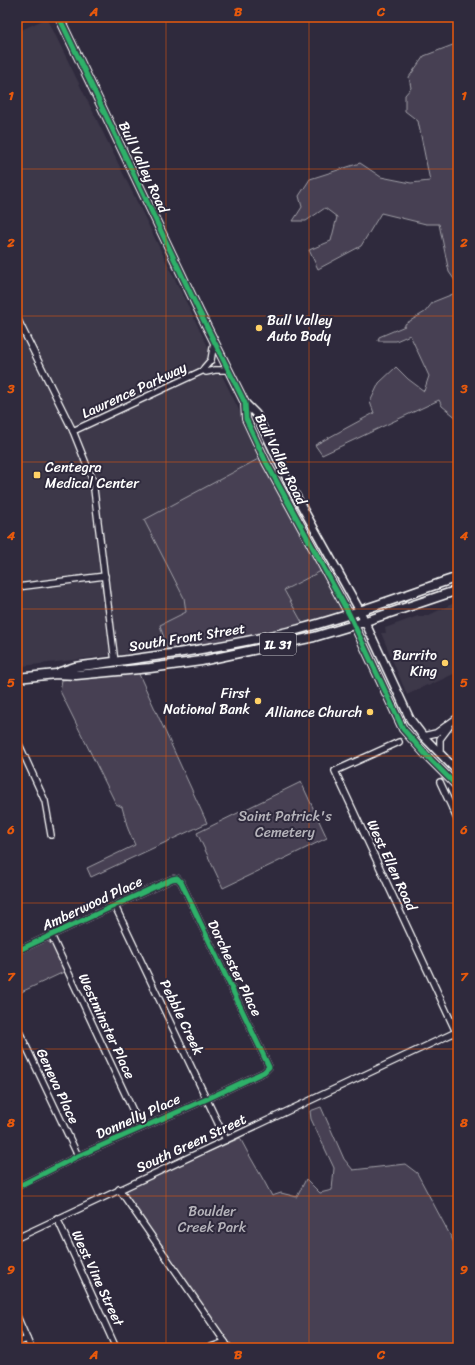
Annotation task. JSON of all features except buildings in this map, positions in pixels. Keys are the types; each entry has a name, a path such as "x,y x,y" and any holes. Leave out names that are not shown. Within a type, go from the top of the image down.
{"main road":[{"name":"South Front Street","path":"56,674 75,667 177,653 260,638 298,629 360,611 458,577"},
{"name":"South Front Street","path":"17,678 56,674 76,675 150,668 201,661 314,637 458,590"}],"street":[{"name":"Bull Valley Road","path":"59,17 244,403 246,419 266,462 349,614 404,729 427,756 458,787"},
{"path":"17,318 74,431 93,481 115,662"},
{"name":"Lawrence Parkway","path":"74,431 204,370 211,360 214,342"},
{"name":"Lawrence Parkway","path":"204,370 206,372 228,370"},
{"name":"Bull Valley Road","path":"244,403 256,414 291,487 360,611 410,719 423,736 458,772"},
{"path":"17,586 105,576"},
{"path":"423,736 436,733 458,717"},
{"path":"440,753 439,744 441,737 452,722"},
{"path":"17,740 45,801 51,835"},
{"name":"West Ellen Road","path":"399,742 335,771 457,1031"},
{"path":"440,782 458,821"},
{"path":"452,808 458,802"},
{"name":"Amberwood Place","path":"17,951 177,878"},
{"name":"Dorchester Place","path":"177,878 184,888 269,1066 268,1069"},
{"name":"Pebble Creek","path":"115,906 208,1099 226,1140"},
{"name":"Westminster Place","path":"51,935 141,1128"},
{"name":"Geneva Place","path":"17,1027 78,1156"},
{"name":"South Green Street","path":"17,1238 457,1031"},
{"name":"Donnelly Place","path":"17,1185 22,1184 78,1156 208,1099 268,1069"},
{"path":"119,1189 229,1348"},
{"name":"West Vine Street","path":"57,1218 116,1348"},
{"path":"17,1316 31,1348"},
{"path":"17,1343 27,1339"},
{"path":"208,1348 225,1342"}],"shaded area":[{"path":"47,18 262,457 347,615 272,635 23,666 17,649 17,32"},
{"path":"458,601 458,672 407,695 381,633 386,633 385,628 418,616 427,616"}],"green space":[{"path":"458,43 458,285 449,272 439,224 426,224 381,213 361,246 318,269 309,250 331,241 337,217 325,208 306,221 293,221 302,207 299,196 310,179 360,163 381,177 411,183 430,181 418,121 405,111 405,95 411,88 409,77 424,56"},
{"path":"458,292 458,419 442,406 439,400 322,455 315,445 374,413 370,402 379,383 396,367 408,379 424,391 429,376 410,335 396,341 378,341 379,337 405,326 405,324 425,312 433,302"},
{"path":"262,457 325,569 284,590 304,626 272,635 167,649 160,625 186,612 184,598 144,520"},
{"path":"138,672 207,823 91,877 87,868 135,845 128,829 122,807 116,804 60,691 62,680"},
{"name":"Saint Patrick's Cemetery","path":"301,782 327,838 223,888 197,833"},
{"path":"47,941 53,945 66,971 17,994 17,953"},
{"name":"Boulder Creek Park","path":"321,1107 344,1159 353,1170 405,1164 417,1173 458,1250 458,1348 229,1348 124,1196 129,1187 240,1138 272,1196 281,1193 297,1197 306,1179 320,1193 332,1190 334,1168 311,1119 310,1111"}],"cycle path":[{"path":"59,17 199,311 245,403 246,419 266,462 349,614 403,729 458,787"},
{"path":"17,951 177,878 181,882 269,1067 264,1072 207,1099 78,1156 23,1184 17,1185"}],"place":[{"name":"Bull Valley Auto Body","path":"259,328"},
{"name":"Centegra Medical Center","path":"37,475"},
{"name":"Burrito King","path":"445,663"},
{"name":"First National Bank","path":"258,701"},
{"name":"Alliance Church","path":"370,712"}]}
